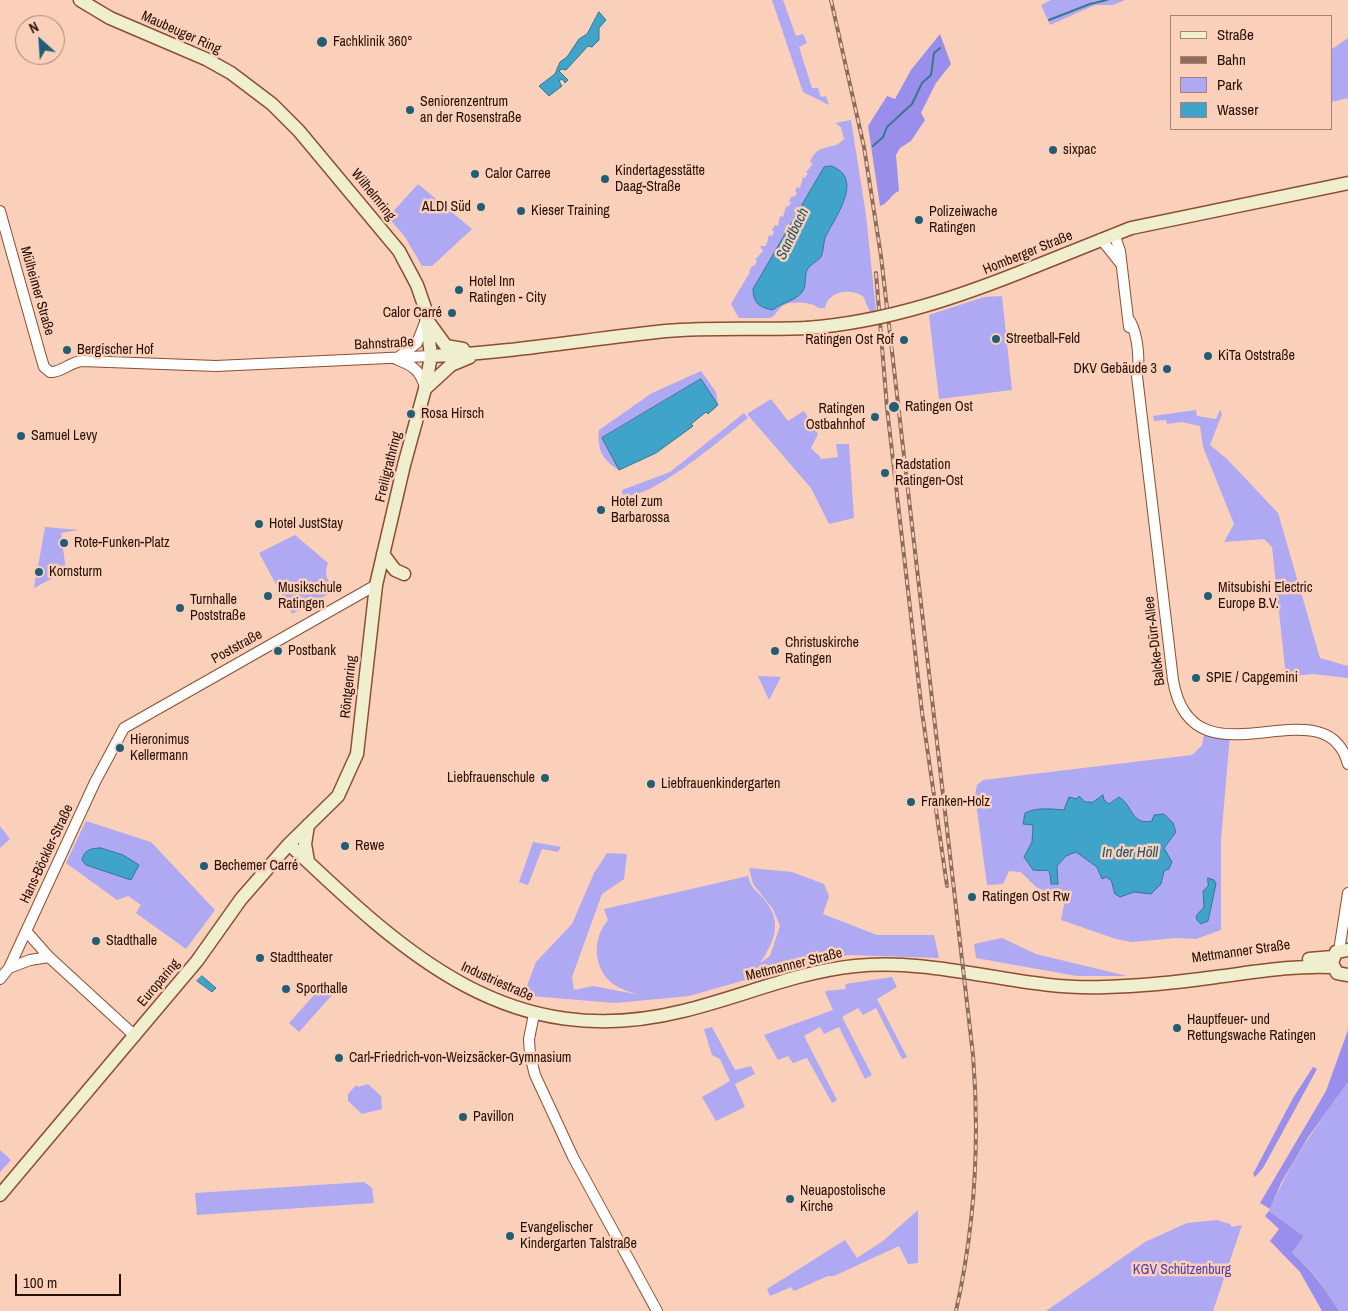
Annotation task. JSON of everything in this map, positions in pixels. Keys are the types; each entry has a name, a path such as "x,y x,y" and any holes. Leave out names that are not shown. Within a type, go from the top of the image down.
{"main road":[{"name":"Maubeuger Ring","path":"80,0 110,18 206,59 243,81"},
{"name":"Wilhelmring","path":"243,81 272,104 299,131 399,251 417,285 427,318 431,356"},
{"name":"Homberger Straße","path":"717,328 771,330 807,328 874,319 909,311 947,300 1114,234 1150,224 1348,183"},
{"path":"427,318 446,346 482,352"},
{"name":"Bahnstraße","path":"431,356 536,348 666,331 717,328"},
{"path":"425,389 451,365 482,352"},
{"name":"Freiligrathring","path":"376,585 404,465 425,389 431,356"},
{"path":"383,554 395,570 404,574"},
{"name":"Röntgenring","path":"341,790 357,754 376,585"},
{"name":"Europaring","path":"0,1195 197,961 241,898 289,844 338,796 341,790"},
{"path":"308,826 305,844 308,861"},
{"name":"Industriestraße","path":"289,844 384,932 427,962 460,984 534,1014"},
{"path":"1338,956 1337,972 1348,975"},
{"name":"Mettmanner Straße","path":"534,1014 584,1021 636,1019 683,1012 824,970 873,964 922,966 1078,986 1104,987 1296,967 1338,956"},
{"name":"Mettmanner Straße","path":"1154,983 1236,966 1338,956"}],"street":[{"name":"Mülheimer Straße","path":"0,211 41,357 46,369 53,372"},
{"name":"Balcke-Dürr-Allee","path":"1114,234 1120,251 1130,321 1134,329 1138,368 1136,376 1173,680 1178,702 1184,713 1198,726 1219,734 1247,734 1311,729 1324,732 1338,742 1348,764"},
{"path":"1101,239 1122,264"},
{"path":"395,359 417,343 427,318"},
{"name":"Bahnstraße","path":"53,372 82,360 216,366 431,356"},
{"path":"395,359 414,367 422,376 425,389"},
{"name":"Poststraße","path":"116,739 133,720 376,585"},
{"name":"Hans-Böckler-Straße","path":"0,979 9,968 116,739"},
{"path":"1338,956 1348,892"},
{"path":"26,932 49,957 135,1036"},
{"path":"9,968 30,960 49,957"},
{"name":"Industriestraße","path":"534,1014 530,1039 530,1055 534,1075 578,1165 657,1311"}],"green space":[{"path":"772,0 783,0 796,36 803,34 807,43 799,47 812,88 818,88 821,97 826,96 829,105 803,92"},
{"path":"1051,0 1125,0 1113,5 1095,5 1050,25 1041,5"},
{"path":"1348,38 1348,98 1333,102 1333,48"},
{"path":"851,120 866,215 876,311 870,312 863,296 846,292 830,298 825,308 819,308 807,303 793,303 782,306 770,318 739,318 731,304 752,266 757,261 755,260 763,251 760,246 766,246 769,235 772,236 774,232 772,230 775,225 778,226 780,216 783,217 786,206 788,207 791,203 789,201 797,193 795,191 797,187 800,188 803,177 805,178 808,173 806,172 813,164 810,162 814,154 821,149 837,145 844,139 841,127 835,123"},
{"path":"418,184 472,229 432,266 422,266 405,237 388,217"},
{"path":"1002,296 1012,390 939,399 929,315 984,297"},
{"path":"701,371 716,392 718,405 708,414 706,412 691,424 693,426 656,453 619,470 608,462 600,448 599,430 652,393"},
{"path":"771,399 788,421 804,411 818,434 811,448 822,459 838,457 836,444 849,444 854,518 829,524 811,488 747,414"},
{"path":"1196,410 1197,416 1216,419 1220,410 1222,414 1210,445 1227,459 1278,513 1320,658 1348,666 1348,678 1313,674 1286,677 1272,547 1264,539 1224,542 1234,524 1203,447 1200,426 1182,422 1167,424 1166,420 1154,421 1153,416"},
{"path":"744,413 748,418 686,466 648,489 633,495 622,494 622,490 670,472"},
{"path":"45,527 79,530 61,533 66,571 34,588 36,575 40,576 43,573 42,568 38,567"},
{"path":"295,535 328,563 327,578 336,590 292,614 259,553"},
{"path":"758,676 781,677 769,700"},
{"path":"1205,730 1230,735 1221,840 1221,930 1196,939 1176,938 1132,942 1116,939 1061,920 1065,900 1036,887 1021,872 1009,871 1003,884 987,885 975,795 977,785 983,780 1192,755 1202,745"},
{"path":"86,821 151,842 215,910 186,949 136,913 141,905 128,896 117,900 66,863"},
{"path":"0,826 10,839 0,848"},
{"path":"533,842 561,847 558,852 542,849 528,885 519,882"},
{"path":"607,853 627,854 624,879 602,894 572,977 574,990 593,986 640,995 612,983 601,969 598,961 597,944 599,935 608,920 604,909 748,876 752,887 769,907 775,924 773,940 760,963 770,956 780,926 773,909 753,884 749,868 792,872 824,884 829,896 823,914 877,935 934,935 939,958 849,955 784,969 689,996 615,1003 531,996 527,986 536,962 572,924 594,873"},
{"path":"1002,938 1036,954 1127,976 1077,976 976,958 974,944"},
{"path":"892,977 897,987 877,999 907,1057 902,1059 876,1008 863,1015 858,1008 842,1017 872,1075 865,1079 839,1027 824,1034 820,1027 804,1036 837,1100 832,1103 807,1058 793,1063 788,1056 778,1060 764,1035 833,1010 826,991 846,989 845,984"},
{"path":"323,985 333,994 299,1032 289,1023"},
{"path":"712,1027 735,1070 751,1066 755,1074 735,1084 745,1107 716,1121 702,1097 730,1081 720,1059 712,1055 704,1029"},
{"path":"1348,1082 1348,1311 1339,1311 1312,1273 1292,1253 1304,1236 1269,1211 1295,1160"},
{"path":"368,1084 381,1096 382,1109 362,1114 348,1101 348,1094 356,1085 358,1087"},
{"path":"0,1150 11,1160 0,1172"},
{"path":"364,1182 372,1188 374,1203 197,1215 195,1193"},
{"path":"918,1210 918,1263 908,1264 899,1246 834,1276 828,1276 794,1291 791,1287 770,1296 767,1289 845,1240 857,1258 883,1241"},
{"name":"KGV Schützenburg","path":"1217,1220 1230,1224 1232,1227 1242,1225 1213,1311 1046,1311 1145,1242 1187,1223"}],"shaded area":[{"path":"940,34 951,64 936,83 921,113 925,120 911,141 900,148 896,155 899,191 880,206 868,126 887,96 895,99 911,70"},
{"path":"1348,1030 1348,1082 1309,1136 1281,1183 1270,1209 1260,1203 1326,1091"},
{"path":"1313,1067 1317,1069 1263,1168 1255,1177 1253,1174 1293,1098"},
{"path":"1269,1211 1304,1236 1292,1253 1318,1280 1339,1311 1322,1311 1300,1272 1270,1241 1279,1229 1265,1216"}],"water":[{"path":"599,12 606,20 599,28 599,40 592,47 588,46 566,70 562,69 559,71 568,80 565,83 562,79 559,81 562,86 549,96 539,86 555,74 560,62 567,57 579,39 587,34"},
{"path":"831,166 841,172 846,180 847,189 840,210 825,238 821,257 807,270 804,290 799,295 773,310 764,308 754,298 753,289 824,167"},
{"path":"701,379 718,405 708,414 706,412 691,424 693,426 656,453 619,470 602,438"},
{"name":"In der Höll","path":"1103,795 1104,800 1109,804 1119,797 1136,818 1145,822 1152,821 1154,815 1164,814 1173,823 1176,832 1164,848 1172,862 1169,869 1164,871 1161,884 1151,894 1134,892 1120,897 1115,894 1111,880 1106,877 1102,879 1097,867 1076,852 1066,856 1057,866 1058,884 1051,884 1049,872 1033,870 1024,857 1032,842 1033,825 1023,824 1025,813 1039,809 1064,810 1069,797 1077,799 1079,796 1085,802 1093,802"},
{"path":"101,848 123,855 139,865 131,880 86,865 82,860 86,852 91,849"},
{"path":"1208,878 1214,880 1216,884 1208,921 1201,924 1196,916 1204,907 1203,891 1208,886"},
{"path":"202,976 216,988 212,992 197,981"}],"waterway":[{"name":"Sandbach","path":"1049,20 1090,4 1107,0"},
{"name":"Sandbach","path":"873,146 883,137 887,127 912,104 922,83 931,75 934,53 940,48"}],"railway":[{"path":"831,0 864,147 881,256 973,1055 976,1152 972,1216 956,1311"},
{"path":"876,273 887,408 922,712 947,886"}],"place":[{"name":"Fachklinik 360°","path":"322,42"},
{"name":"Seniorenzentrum an der Rosenstraße","path":"410,110"},
{"name":"sixpac","path":"1053,150"},
{"name":"Calor Carree","path":"475,174"},
{"name":"Kindertagesstätte Daag-Straße","path":"605,179"},
{"name":"ALDI Süd","path":"481,207"},
{"name":"Kieser Training","path":"521,211"},
{"name":"Polizeiwache Ratingen","path":"919,220"},
{"name":"Hotel Inn Ratingen - City","path":"459,290"},
{"name":"Calor Carré","path":"452,313"},
{"name":"Streetball-Feld","path":"996,339"},
{"name":"Ratingen Ost Rof","path":"904,340"},
{"name":"Bergischer Hof","path":"67,350"},
{"name":"KiTa Oststraße","path":"1208,356"},
{"name":"DKV Gebäude 3","path":"1167,369"},
{"name":"Ratingen Ost","path":"894,407"},
{"name":"Rosa Hirsch","path":"411,414"},
{"name":"Ratingen Ostbahnhof","path":"875,417"},
{"name":"Samuel Levy","path":"21,436"},
{"name":"Radstation Ratingen-Ost","path":"885,473"},
{"name":"Hotel zum Barbarossa","path":"601,510"},
{"name":"Hotel JustStay","path":"259,524"},
{"name":"Rote-Funken-Platz","path":"64,543"},
{"name":"Kornsturm","path":"39,572"},
{"name":"Musikschule Ratingen","path":"268,596"},
{"name":"Mitsubishi Electric Europe B.V.","path":"1208,596"},
{"name":"Turnhalle Poststraße","path":"180,608"},
{"name":"Postbank","path":"278,651"},
{"name":"Christuskirche Ratingen","path":"775,651"},
{"name":"SPIE / Capgemini","path":"1196,678"},
{"name":"Hieronimus Kellermann","path":"120,748"},
{"name":"Liebfrauenschule","path":"545,778"},
{"name":"Liebfrauenkindergarten","path":"651,784"},
{"name":"Franken-Holz","path":"911,802"},
{"name":"Rewe","path":"345,846"},
{"name":"Bechemer Carré","path":"204,866"},
{"name":"Ratingen Ost Rw","path":"972,897"},
{"name":"Stadthalle","path":"96,941"},
{"name":"Stadttheater","path":"260,958"},
{"name":"Sporthalle","path":"286,989"},
{"name":"Hauptfeuer- und Rettungswache Ratingen","path":"1177,1028"},
{"name":"Carl-Friedrich-von-Weizsäcker-Gymnasium","path":"339,1058"},
{"name":"Pavillon","path":"463,1117"},
{"name":"Neuapostolische Kirche","path":"790,1199"},
{"name":"Evangelischer Kindergarten Talstraße","path":"510,1236"}]}
